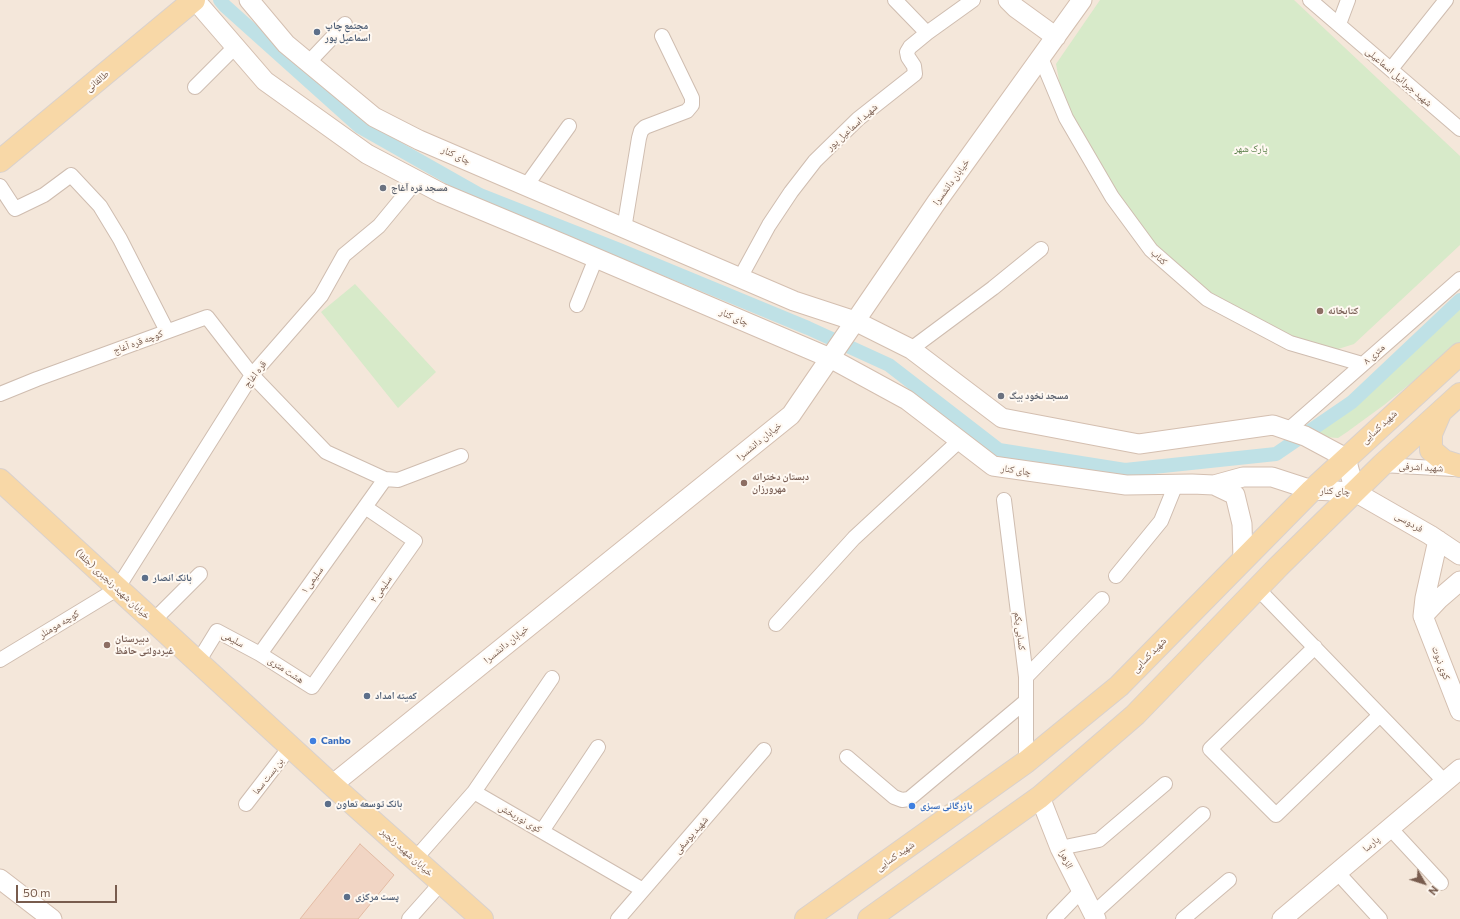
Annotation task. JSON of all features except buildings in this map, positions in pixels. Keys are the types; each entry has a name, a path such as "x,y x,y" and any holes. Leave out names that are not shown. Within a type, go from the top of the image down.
{"main road":[{"name":"طالقانی","path":"0,161 194,0"},
{"name":"شهید کسایی","path":"806,919 1026,762 1119,686 1242,559 1312,490 1460,354"},
{"path":"869,919 1040,797 1135,714 1279,566 1382,465 1460,394"},
{"path":"1440,411 1431,434 1431,450 1444,461 1460,466"},
{"name":"خیابان شهید رنجبری (جلفا)","path":"0,480 332,785"},
{"name":"خیابان شهید رنجبر","path":"332,785 482,919"}],"street":[{"name":"چای کنار","path":"194,0 265,81 367,154 441,193 830,358 907,400 993,466 1126,485 1214,485 1243,477 1272,477 1312,490 1355,492 1346,458 1304,436 1273,425 1139,444 1002,418 911,349 855,321 794,301 624,229 419,140 374,117 286,44 250,0"},
{"path":"896,0 927,33"},
{"name":"شهید اسماعیل پور","path":"740,278 769,225 791,192 815,161 858,119 915,74 914,66 908,57 907,52 910,47 973,0"},
{"path":"1008,0 1016,8 1056,37"},
{"name":"خیابان دانشسرا","path":"332,785 791,415 936,203 1082,0"},
{"name":"شهید جبرائیل اسماعیلی","path":"1310,0 1460,129"},
{"path":"1338,24 1348,0"},
{"path":"1391,69 1446,0"},
{"path":"308,63 345,24"},
{"path":"624,229 639,138 642,131 646,127 687,111 692,105 692,98 662,36"},
{"path":"196,87 235,47"},
{"name":"کتاب","path":"1041,58 1066,118 1112,197 1151,250 1207,299 1290,342 1362,364"},
{"path":"526,186 569,126"},
{"path":"0,186 15,209 44,195 72,175 100,206 120,239 167,331"},
{"name":"قره اغاج","path":"117,588 252,375 321,296 344,255 378,226 417,180"},
{"path":"911,349 993,288 1041,249"},
{"path":"577,305 596,258"},
{"name":"۸ متری","path":"1288,430 1460,279"},
{"name":"کوچه قره آغاج","path":"0,394 207,317 252,375"},
{"path":"252,375 326,452 385,479 398,480 461,456"},
{"path":"776,624 854,538 959,440"},
{"name":"شهید اشرفی","path":"1382,465 1460,470"},
{"name":"سلیمی ۱","path":"260,654 385,479"},
{"path":"1116,576 1161,520 1176,484"},
{"path":"1214,485 1236,495 1242,524 1242,559"},
{"name":"فردوسی","path":"1355,492 1438,540 1460,555"},
{"name":"کسایی یکم","path":"1004,500 1026,678 1026,762"},
{"name":"سلیمی ۲","path":"312,687 415,541 365,507"},
{"path":"1423,616 1425,598 1438,540"},
{"path":"153,621 200,574"},
{"path":"1423,616 1438,599 1460,581"},
{"name":"کوچه مومنلر","path":"0,660 117,588"},
{"path":"1258,589 1445,782"},
{"path":"1026,678 1102,599"},
{"name":"کوی نبوت","path":"1423,616 1460,711"},
{"name":"سلیمی","path":"198,662 217,631 260,654"},
{"path":"1315,647 1210,750 1276,815 1380,715"},
{"name":"هشت متری","path":"260,654 312,687"},
{"path":"415,859 474,792 552,678"},
{"path":"847,757 894,797 902,800 909,799 1026,701"},
{"name":"بن بست سما","path":"246,804 290,747"},
{"path":"542,831 598,747"},
{"name":"شهید یوسفی","path":"618,919 764,750"},
{"name":"پارسا","path":"1282,919 1460,769"},
{"path":"1060,848 1100,840 1165,784"},
{"name":"کوی نوربخش","path":"474,792 643,890"},
{"name":"الزهرا","path":"1040,797 1060,848 1095,916"},
{"path":"1095,916 1202,814"},
{"path":"1390,828 1441,883"},
{"path":"1337,872 1380,919"},
{"path":"0,879 52,919"},
{"path":"1183,919 1230,880"},
{"path":"409,919 441,883"},
{"path":"1054,919 1082,890"}],"shaded area":[{"path":"0,0 1460,0 1460,919 0,919"}],"green space":[{"name":"پارک شهر","path":"1100,0 1294,0 1460,156 1460,245 1354,344 1335,350 1300,343 1209,294 1152,245 1066,118 1056,64"},
{"path":"355,284 436,372 398,408 321,312"},
{"path":"1460,306 1460,343 1384,405 1338,438 1312,434 1350,411"}],"waterway":[{"path":"220,0 360,127 480,195 622,251 808,328 889,365 999,450 1125,470 1276,454 1352,402 1460,300"}],"place":[{"name":"مجتمع چاپ اسماعیل پور","path":"317,32"},
{"name":"مسجد قره آغاج","path":"383,188"},
{"name":"کتابخانه","path":"1320,311"},
{"name":"مسجد نخود‌ بیگ","path":"1001,396"},
{"name":"دبستان دخترانه مهرورزان","path":"744,483"},
{"name":"بانک انصار","path":"145,578"},
{"name":"دبیرستان غیردولتی حافظ","path":"107,645"},
{"name":"کمیته امداد","path":"367,696"},
{"name":"Canbo","path":"313,741"},
{"name":"بانک توسعه تعاون","path":"328,804"},
{"name":"بازرگانی سبزی","path":"912,806"},
{"name":"پست مرکزی","path":"347,897"}]}
